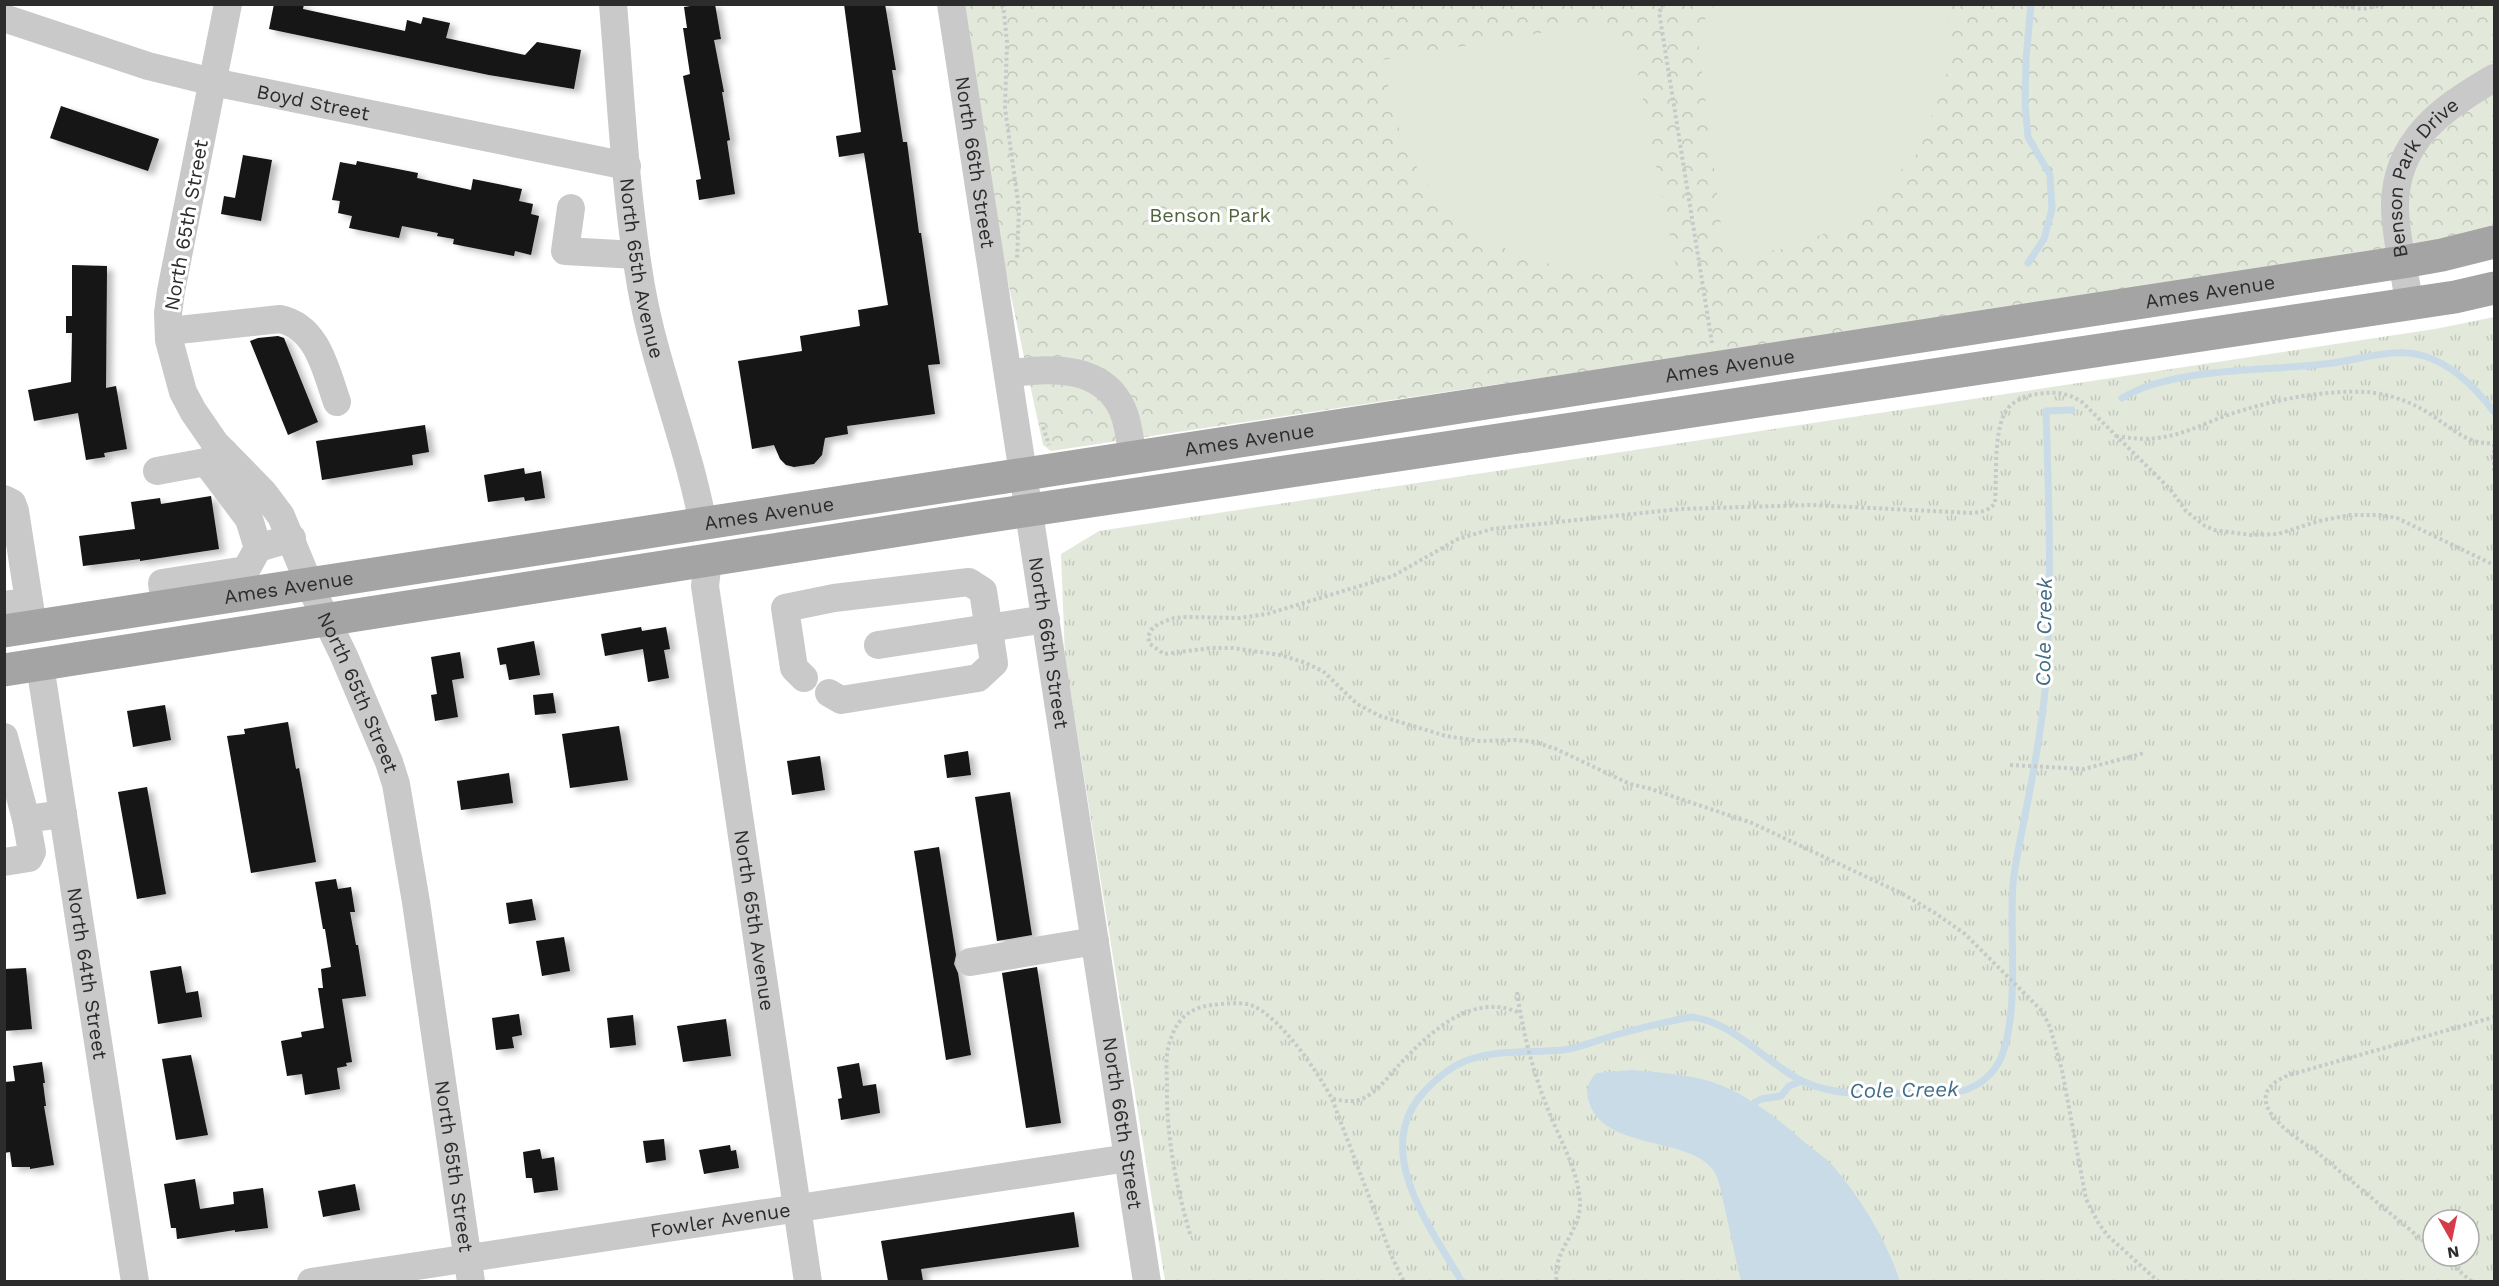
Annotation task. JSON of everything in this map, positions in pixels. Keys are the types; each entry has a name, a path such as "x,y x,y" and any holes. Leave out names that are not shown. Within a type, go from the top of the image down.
{"main road":[{"name":"Ames Avenue","path":"18,616 165,608 230,585 310,586 2403,262 2494,242"},
{"name":"Ames Avenue","path":"4,670 1030,510 2494,288"}],"street":[{"name":"North 65th Street","path":"228,4 171,291 169,331 183,392 215,457 262,492 282,516 310,586 328,621 385,752 396,784 416,902 469,1269"},
{"name":"North 65th Avenue","path":"613,4 627,166 641,288 663,380 696,484 703,524"},
{"name":"North 66th Street","path":"951,4 1148,1281"},
{"name":"Boyd Street","path":"4,18 148,66 213,82 627,166"},
{"name":"Benson Park Drive","path":"2409,302 2395,208 2396,194 2407,158 2421,133 2442,111 2494,78"},
{"path":"572,208 565,251 636,255"},
{"path":"169,331 280,320 291,321 312,339 338,402"},
{"path":"1008,374 1058,369 1076,372 1097,381 1111,392 1122,408 1133,457"},
{"path":"157,471 215,457 249,519 258,548"},
{"path":"4,499 12,503 15,512 18,616"},
{"path":"230,585 246,570 258,548 292,538"},
{"name":"North 65th Avenue","path":"708,560 705,586 808,1281"},
{"path":"804,678 794,668 785,608 834,598 969,582 982,591 990,628 994,663 978,678 841,700 829,693"},
{"path":"878,645 1046,619"},
{"name":"North 64th Street","path":"40,665 135,1281"},
{"path":"4,737 26,819 32,852 28,858 4,862"},
{"path":"26,819 63,814"},
{"path":"970,962 1095,942"},
{"name":"Fowler Avenue","path":"311,1281 469,1269 798,1207 1128,1158"}],"path":[{"path":"1003,4 1007,42 1005,108 1019,209 1017,265"},
{"path":"1664,4 1659,12 1713,352"},
{"path":"2328,4 2346,9 2363,9 2387,4"},
{"path":"2159,1281 2108,1236 2086,1198 2055,1044 2047,1018 2038,1004 1965,934 1918,902 1752,823 1630,784 1556,749 1535,742 1479,741 1446,736 1406,725 1358,704 1323,671 1280,655 1233,648 1211,648 1164,654 1150,644 1148,637 1151,630 1158,624 1174,618 1240,618 1267,614 1393,576 1458,539 1492,529 1692,508 1811,505 1972,513 1991,509 1995,503 1998,434 2007,409 2019,400 2036,394 2055,392 2070,394 2082,402 2170,489 2186,511 2214,530 2251,535 2278,534 2335,517 2380,514 2397,519 2494,565"},
{"path":"2116,436 2157,439 2179,434 2209,421 2276,401 2338,392 2368,393 2392,397 2417,406 2462,437 2478,443 2494,444 2494,472"},
{"path":"1040,417 1051,451"},
{"path":"2010,765 2084,769 2144,753"},
{"path":"1517,992 1522,1027 1538,1084 1566,1148 1580,1203 1578,1219 1557,1262 1557,1281"},
{"path":"1190,1234 1182,1204 1166,1105 1168,1047 1179,1020 1190,1010 1203,1006 1252,1005 1268,1016 1320,1075 1332,1099 1392,1257 1404,1281"},
{"path":"1332,1099 1344,1102 1364,1098 1434,1033 1468,1010 1500,1006 1520,1013"},
{"path":"2421,1239 2313,1149 2293,1136 2273,1117 2266,1104 2269,1086 2289,1075 2494,1017"},
{"path":"2456,1268 2472,1281"}],"green space":[{"name":"Benson Park","path":"964,5 2494,5 2494,229 2445,243 1051,451 1043,445 1006,273"},
{"path":"1947,5 1949,67 1920,150 1854,221 1790,248 1725,258 1697,31 1714,6"},
{"path":"1598,23 1632,43 1676,267 1601,275 1523,258 1466,227 1433,192 1403,145 1382,60"},
{"path":"2494,317 2494,1281 1165,1281 1065,658 1061,554 1099,531 2435,329"}],"water":[{"path":"1632,1070 1678,1075 1712,1082 1746,1098 1779,1121 1828,1161 1844,1180 1880,1236 1900,1281 1741,1281 1720,1187 1713,1170 1701,1159 1686,1152 1611,1129 1598,1118 1589,1102 1588,1086 1596,1073"}],"building":[{"path":"274,4 304,4 303,9 405,31 407,20 421,24 423,17 450,23 446,38 525,55 537,42 581,50 574,89 489,75 269,29"},
{"path":"715,4 721,39 714,40 724,92 722,92 730,140 727,141 735,194 699,200 696,180 701,179 683,76 690,74 683,28 687,28 684,7"},
{"path":"844,4 885,4 896,70 892,70 903,142 907,142 940,364 928,365 935,414 847,426 848,434 825,438 822,455 814,464 794,467 786,465 780,459 774,445 752,449 738,361 802,351 800,336 860,326 858,310 888,305 864,153 839,157 836,136 861,132"},
{"path":"61,106 159,139 148,171 50,138"},
{"path":"243,155 272,160 261,221 221,214 224,196 235,198"},
{"path":"357,161 418,173 417,178 471,190 473,179 522,189 519,201 533,204 531,214 539,216 531,255 515,251 514,256 453,244 454,239 437,236 438,233 402,226 399,238 349,228 352,216 338,213 340,201 332,200 340,162 356,165"},
{"path":"72,265 107,266 106,388 116,386 127,449 104,453 105,457 86,460 78,413 34,421 28,390 71,382 72,333 66,333 66,316 72,316"},
{"path":"278,336 284,338 318,422 288,435 250,341"},
{"path":"425,425 429,452 412,455 413,465 322,480 316,441"},
{"path":"524,468 525,474 541,471 545,498 525,501 524,497 488,502 484,475"},
{"path":"211,496 219,549 140,561 140,559 83,566 79,536 135,529 131,502 160,498 161,504"},
{"path":"641,627 642,631 666,627 670,649 664,650 669,678 648,682 643,649 605,656 601,634"},
{"path":"534,641 540,675 509,680 506,664 500,665 497,648"},
{"path":"460,652 464,678 452,680 458,717 435,721 431,695 437,694 431,657"},
{"path":"553,693 556,713 535,715 533,695"},
{"path":"165,705 171,740 133,747 127,711"},
{"path":"288,722 316,862 251,873 227,736 245,734 244,729"},
{"path":"619,726 628,780 570,788 562,734"},
{"path":"968,751 971,775 947,778 944,755"},
{"path":"820,756 825,790 792,795 787,761"},
{"path":"509,773 513,803 461,810 457,781"},
{"path":"147,787 166,894 137,899 118,792"},
{"path":"1010,792 1032,935 997,941 975,797"},
{"path":"939,847 956,955 954,964 958,973 971,1055 946,1060 914,851"},
{"path":"336,879 338,889 351,887 355,912 350,912 366,996 342,999 352,1062 346,1063 347,1066 337,1068 340,1089 305,1095 302,1074 287,1076 281,1041 302,1037 301,1032 324,1028 318,988 323,988 321,969 331,967 315,882"},
{"path":"532,899 536,920 509,924 506,903"},
{"path":"564,937 570,971 542,976 536,941"},
{"path":"181,966 186,993 198,991 202,1017 158,1024 150,971"},
{"path":"1037,967 1061,1123 1026,1128 1002,973"},
{"path":"26,968 32,1029 4,1031 4,969"},
{"path":"519,1014 522,1035 512,1037 514,1048 496,1050 492,1018"},
{"path":"633,1015 636,1045 610,1048 607,1018"},
{"path":"726,1019 731,1056 683,1062 677,1026"},
{"path":"191,1055 208,1135 176,1140 162,1059"},
{"path":"42,1062 45,1083 43,1083 46,1106 44,1106 54,1165 30,1169 30,1167 12,1167 10,1152 4,1153 4,1082 15,1081 13,1066"},
{"path":"859,1063 863,1086 876,1084 880,1113 841,1120 838,1099 842,1098 837,1067"},
{"path":"664,1139 666,1160 646,1163 643,1141"},
{"path":"730,1145 731,1151 736,1150 739,1168 704,1174 699,1150"},
{"path":"540,1149 542,1159 554,1157 558,1190 534,1193 532,1178 526,1178 523,1152"},
{"path":"195,1179 200,1209 234,1204 233,1192 263,1188 268,1228 235,1232 235,1230 177,1239 176,1228 171,1228 164,1184"},
{"path":"355,1184 360,1210 323,1217 318,1191"},
{"path":"1074,1212 1079,1247 921,1269 923,1281 888,1281 881,1241"}],"waterway":[{"name":"Cole Creek","path":"2028,263 2044,239 2052,209 2050,175 2028,137 2025,104 2026,59 2031,4"},
{"path":"2122,398 2151,385 2196,375 2310,366 2401,353 2424,356 2445,365 2472,386 2494,412"},
{"name":"Cole Creek","path":"1462,1282 1435,1238 1411,1188 1404,1163 1403,1139 1409,1115 1424,1092 1444,1073 1468,1060 1491,1054 1569,1049 1634,1030 1691,1017 1722,1026 1788,1073 1802,1081 1830,1090 1872,1094 1953,1093 1976,1085 1995,1069 2007,1039 2010,1018 2013,973 2013,884 2032,782 2046,681 2049,580 2046,411 2072,410"},
{"path":"1754,1103 1761,1099 1781,1096 1789,1086 1802,1081"}]}
